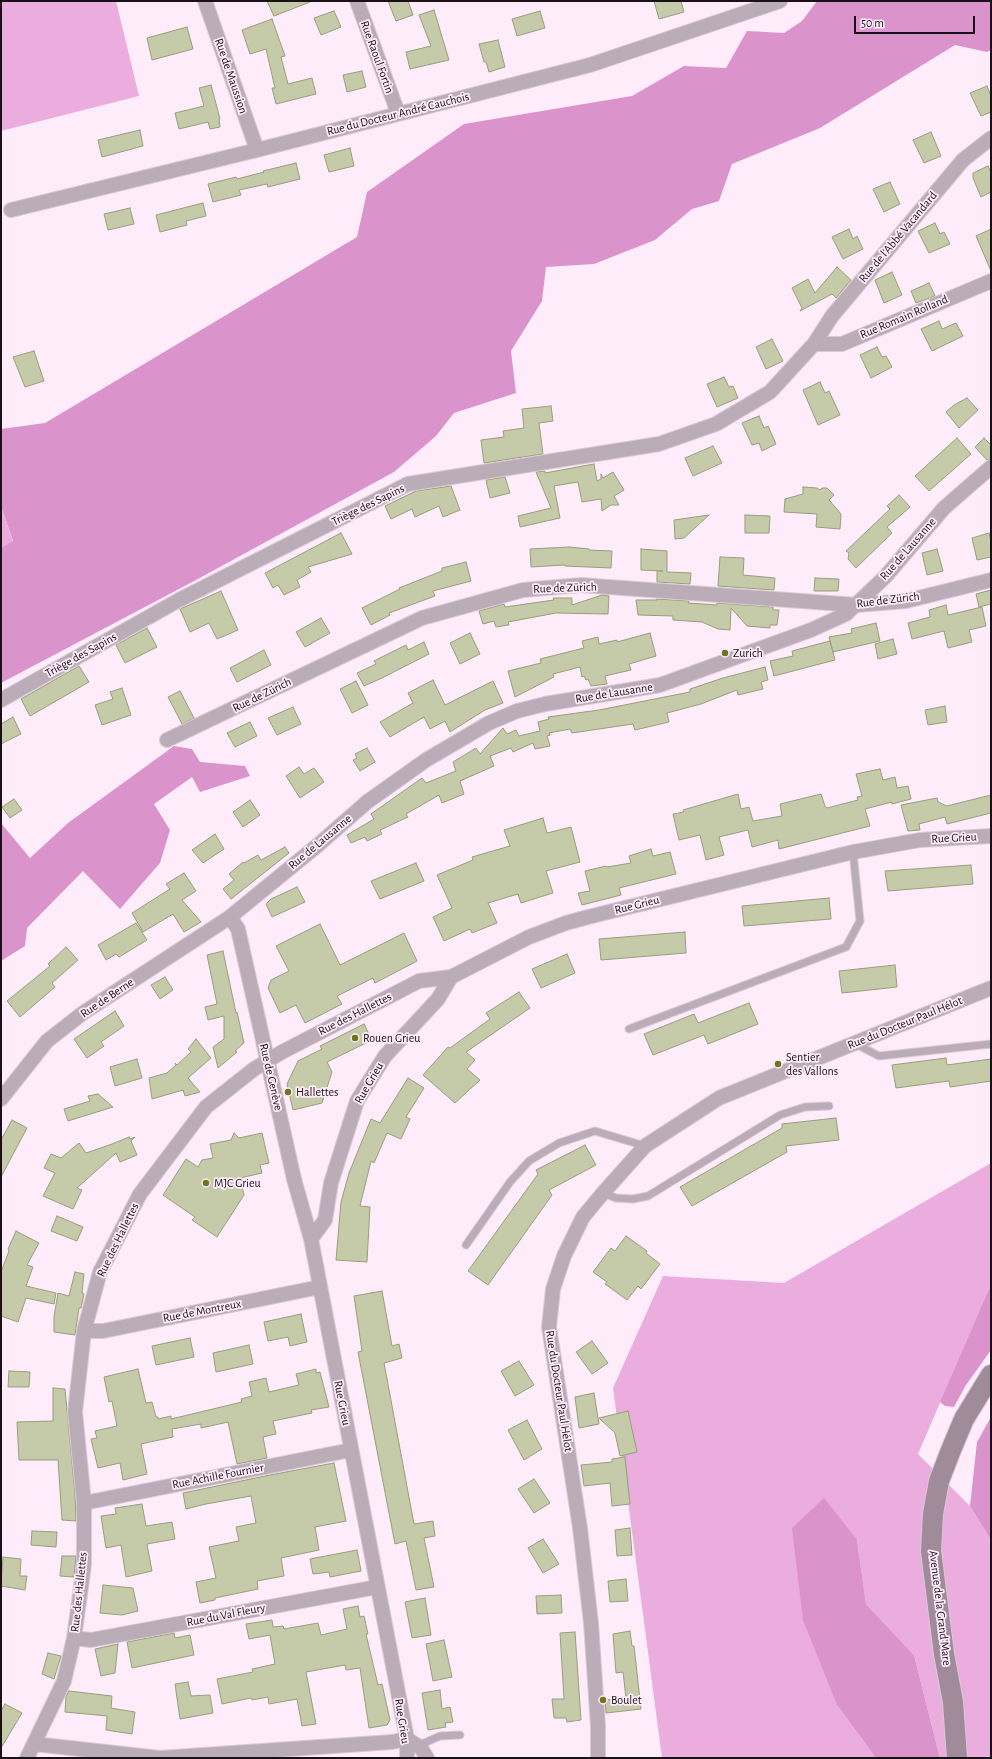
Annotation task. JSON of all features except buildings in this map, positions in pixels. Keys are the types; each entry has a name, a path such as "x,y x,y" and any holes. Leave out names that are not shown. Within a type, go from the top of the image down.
{"street":[{"name":"Rue de Maussion","path":"205,1 257,150"},
{"name":"Rue Raoul Fortin","path":"357,1 398,113"},
{"name":"Rue du Docteur André Cauchois","path":"10,210 257,150 590,65 780,1"},
{"name":"Rue de l'Abbé Vacandard","path":"814,344 832,316 963,160 991,138"},
{"name":"Rue Romain Rolland","path":"814,344 842,344 991,281"},
{"name":"Triège des Sapins","path":"1,700 179,600 408,484 651,445 673,439 716,424 770,392 814,344"},
{"name":"Rue de Lausanne","path":"230,917 318,845 367,802 420,764 489,723 517,712 545,704 660,685 811,630 846,614 885,577 944,508 991,467"},
{"name":"Rue de Zürich","path":"167,740 422,618 523,590 581,585 856,605 906,600 991,580"},
{"name":"Rue Grieu","path":"407,1758 407,1739 311,1239 324,1220 331,1183 357,1101 385,1056 438,999 451,977 529,937 566,923 853,852 920,840 991,836"},
{"name":"Rue de Genève","path":"230,917 238,929 294,1179 311,1239"},
{"name":"Rue de Berne","path":"1,1099 47,1041 83,1013 230,917"},
{"name":"Rue des Hallettes","path":"27,1758 64,1681 74,1638 84,1565 84,1503 75,1412 84,1331 100,1272 140,1194 206,1107 254,1069 420,981 451,977"},
{"name":"Rue du Docteur Paul Hélot","path":"598,1758 598,1726 591,1623 580,1528 549,1327 553,1289 564,1256 584,1218 603,1193 645,1146 719,1098 991,988"},
{"name":"Rue de Montreux","path":"84,1331 103,1331 320,1287"},
{"name":"Avenue de la Grand'Mare","path":"957,1758 953,1702 944,1654 931,1551 933,1514 939,1481 951,1450 964,1419 991,1375"},
{"name":"Rue Achille Fournier","path":"84,1503 351,1450"},
{"name":"Rue du Val Fleury","path":"74,1638 91,1640 378,1587"},
{"path":"34,1744 160,1758 392,1742 407,1739 424,1753"}],"lane":[{"path":"629,1029 846,947 860,921 853,852"},
{"path":"854,1043 880,1056 991,1044"},
{"path":"603,1193 616,1198 633,1199 648,1196 780,1115 805,1107 829,1106"},
{"path":"466,1245 510,1182 529,1161 559,1143 595,1131 645,1146"},
{"path":"424,1753 424,1743 440,1736 460,1735"}],"shaded area":[{"path":"1,1 116,1 139,96 1,131"},
{"path":"817,1 991,1 991,50 987,52 955,45 820,128 732,164 719,201 692,209 655,240 594,264 546,267 542,301 511,351 516,393 454,413 436,436 394,472 196,580 1,683 1,548 13,541 1,506 1,429 45,423 357,237 367,192 464,124 632,96 684,66 726,68 747,31 784,33 802,21"},
{"path":"1,506 13,542 1,548"},
{"path":"174,746 192,749 200,762 245,766 250,776 200,792 192,777 154,804 170,830 160,863 120,909 83,871 27,928 25,946 1,961 1,823 30,858 68,823"},
{"path":"991,1163 991,1287 918,1454 970,1506 991,1540 991,1758 940,1758 914,1655 866,1604 857,1540 837,1705 876,1758 662,1758 613,1388 663,1276 784,1283"},
{"path":"991,1287 991,1350 966,1385 954,1407 945,1406 940,1402"},
{"path":"991,1417 991,1540 970,1506 977,1442"},
{"path":"824,1498 857,1540 866,1604 914,1655 940,1758 876,1758 837,1705 803,1620 792,1528"}],"place":[{"name":"Zurich","path":"725,653"},
{"name":"Rouen Grieu","path":"355,1038"},
{"name":"Sentier des Vallons","path":"778,1064"},
{"name":"Hallettes","path":"288,1092"},
{"name":"MJC Grieu","path":"206,1183"},
{"name":"Boulet","path":"603,1700"}]}
